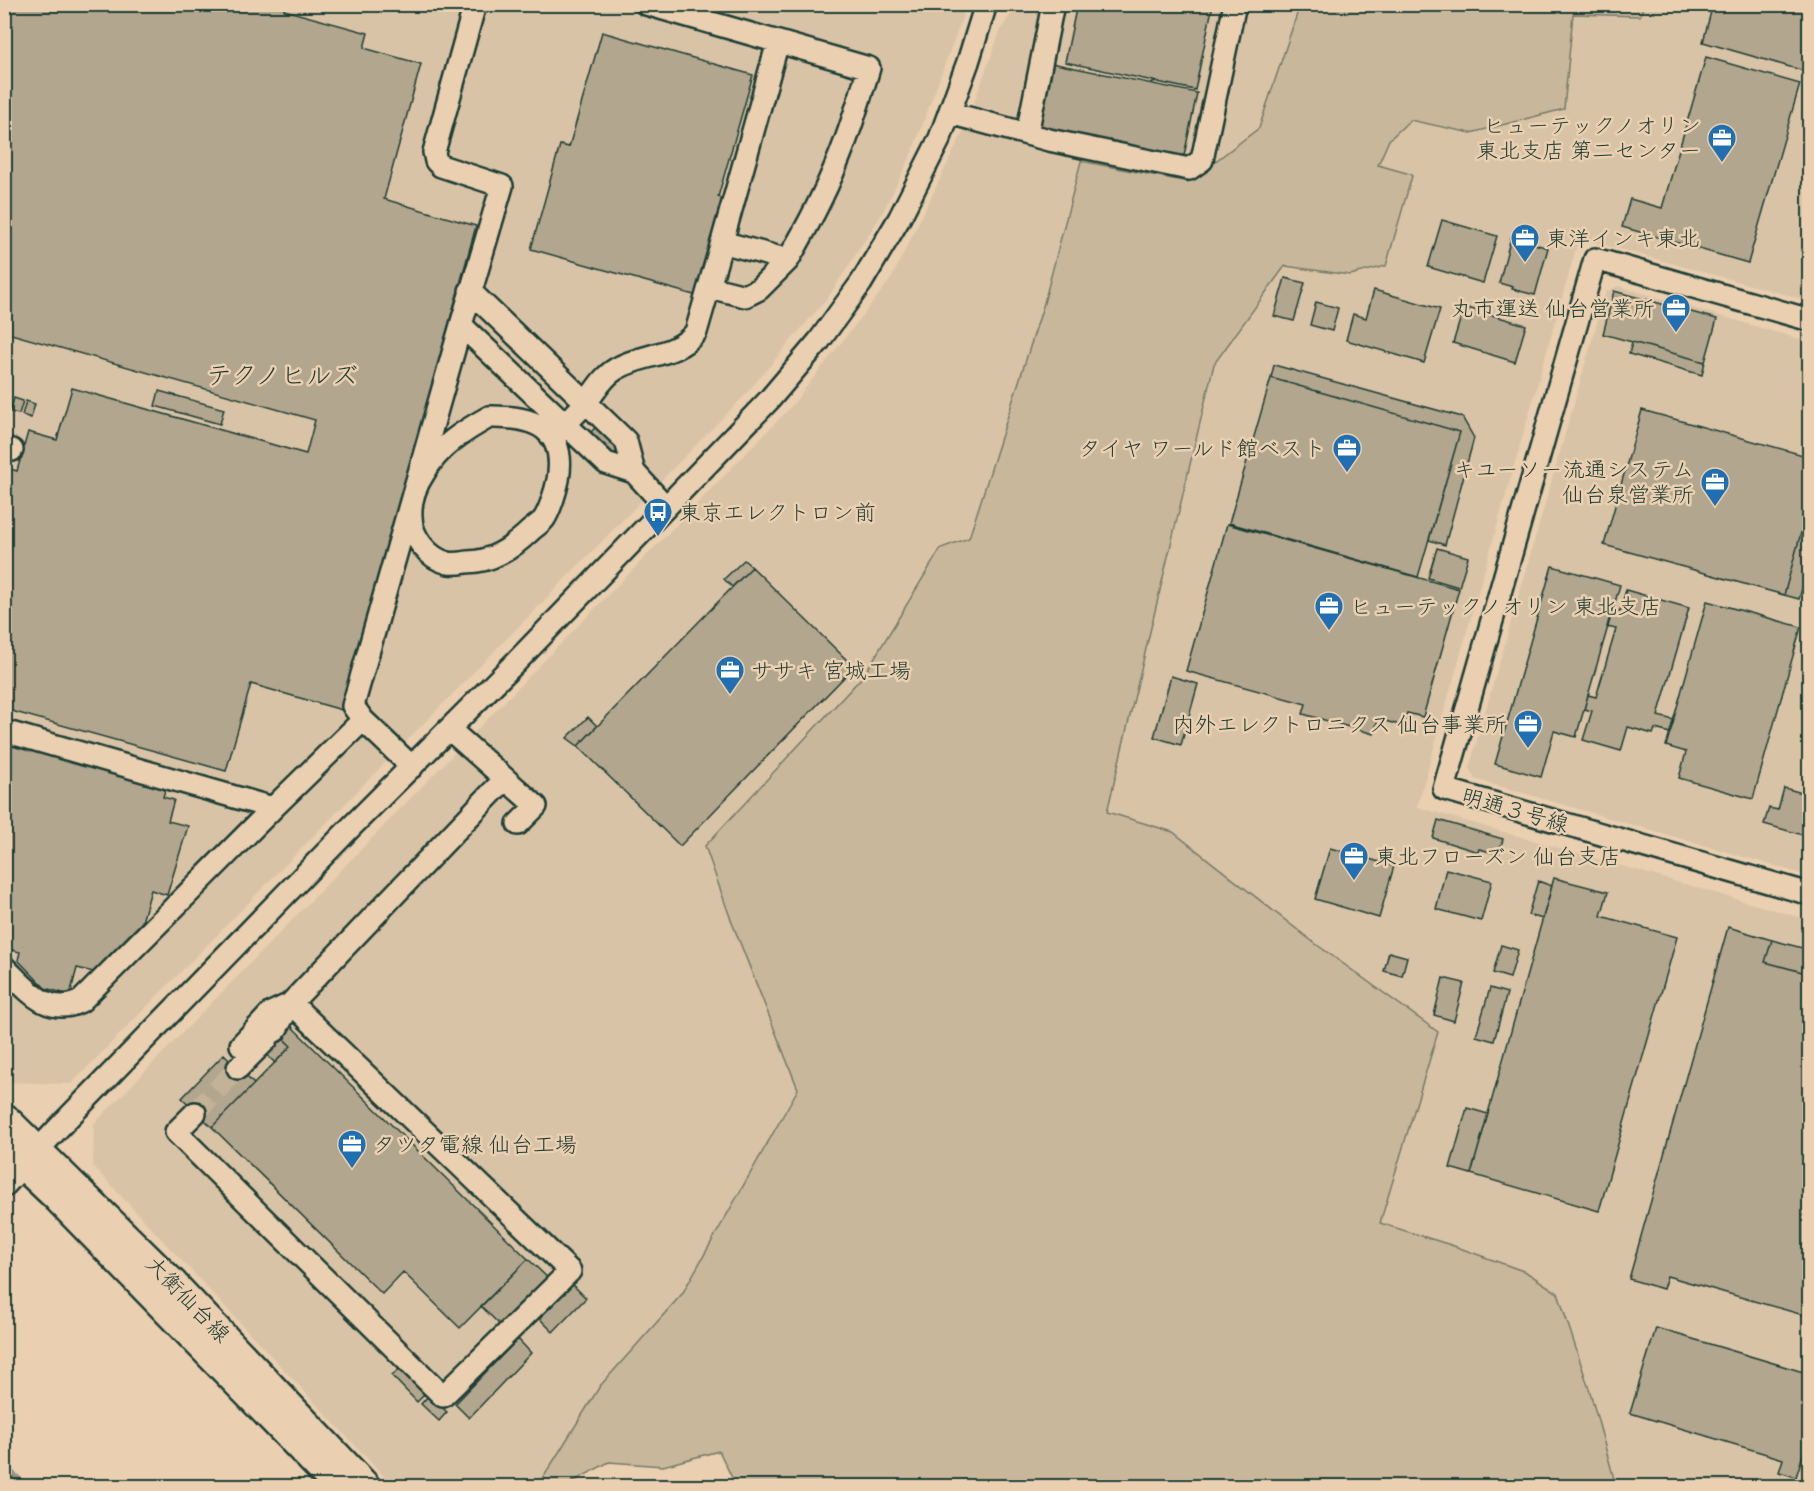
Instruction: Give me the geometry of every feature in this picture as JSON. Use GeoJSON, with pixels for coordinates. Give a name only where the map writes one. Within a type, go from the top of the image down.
{"type":"FeatureCollection","features":[{"type":"Feature","properties":{"kind":"main road","name":"大衡仙台線"},"geometry":{"type":"LineString","coordinates":[[4,1117],[22,1155],[65,1206],[337,1486]]}},
{"type":"Feature","properties":{"kind":"main road","name":"大衡仙台線"},"geometry":{"type":"LineString","coordinates":[[22,1155],[174,1284],[366,1486]]}},
{"type":"Feature","properties":{"kind":"street"},"geometry":{"type":"LineString","coordinates":[[412,767],[363,720],[353,706],[470,291],[502,186],[441,166],[436,161],[434,152],[475,4]]}},
{"type":"Feature","properties":{"kind":"street"},"geometry":{"type":"LineString","coordinates":[[646,4],[869,68],[833,173],[788,260],[759,289],[745,296],[709,287]]}},
{"type":"Feature","properties":{"kind":"street"},"geometry":{"type":"LineString","coordinates":[[4,1186],[22,1155],[412,767],[769,400],[819,341],[861,283],[900,219],[940,138],[986,4]]}},
{"type":"Feature","properties":{"kind":"street"},"geometry":{"type":"LineString","coordinates":[[1027,134],[1053,4]]}},
{"type":"Feature","properties":{"kind":"street"},"geometry":{"type":"LineString","coordinates":[[950,112],[1049,140],[1189,169],[1202,160],[1235,4]]}},
{"type":"Feature","properties":{"kind":"street"},"geometry":{"type":"LineString","coordinates":[[559,430],[524,419],[489,417],[467,429],[443,448],[424,472],[414,493],[411,517],[416,537],[430,554],[449,563],[472,562],[499,555],[519,541],[544,519],[556,487],[560,467],[559,430],[586,402],[604,378],[615,369],[679,347],[689,341],[696,332],[778,42]]}},
{"type":"Feature","properties":{"kind":"street"},"geometry":{"type":"LineString","coordinates":[[722,242],[788,260]]}},
{"type":"Feature","properties":{"kind":"street","name":"明通３号線"},"geometry":{"type":"LineString","coordinates":[[1809,320],[1595,260],[1444,789],[1809,894]]}},
{"type":"Feature","properties":{"kind":"street"},"geometry":{"type":"LineString","coordinates":[[470,291],[626,441],[634,472],[666,507]]}},
{"type":"Feature","properties":{"kind":"street"},"geometry":{"type":"LineString","coordinates":[[461,325],[559,430],[606,463],[634,472]]}},
{"type":"Feature","properties":{"kind":"street"},"geometry":{"type":"LineString","coordinates":[[4,967],[38,1000],[54,1007],[70,1007],[81,1001],[363,720]]}},
{"type":"Feature","properties":{"kind":"street"},"geometry":{"type":"LineString","coordinates":[[449,729],[536,806],[518,824]]}},
{"type":"Feature","properties":{"kind":"street"},"geometry":{"type":"LineString","coordinates":[[4,731],[273,808]]}},
{"type":"Feature","properties":{"kind":"street"},"geometry":{"type":"LineString","coordinates":[[291,1004],[271,1013],[241,1045],[244,1062],[271,1035],[291,1004],[505,779]]}},
{"type":"Feature","properties":{"kind":"street"},"geometry":{"type":"LineString","coordinates":[[195,1113],[176,1132],[443,1396],[570,1271],[291,1004]]}},
{"type":"Feature","properties":{"kind":"shaded area"},"geometry":{"type":"Polygon","coordinates":[[[1644,4],[1809,5],[1809,301],[1579,238],[1417,807],[1809,920],[1809,1486],[1616,1486],[1590,1392],[1558,1293],[1526,1271],[1380,1224],[1437,1032],[1313,942],[1107,812],[1213,364],[1285,266],[1350,275],[1410,174],[1377,165],[1389,140],[1410,120],[1471,133],[1573,14],[1640,16],[1644,4]]]}},
{"type":"Feature","properties":{"kind":"shaded area"},"geometry":{"type":"Polygon","coordinates":[[[5,5],[967,5],[911,155],[882,214],[829,296],[744,396],[71,1084],[5,1082],[5,5]]]}},
{"type":"Feature","properties":{"kind":"shaded area"},"geometry":{"type":"Polygon","coordinates":[[[1013,5],[1300,5],[1259,128],[1188,182],[1081,161],[1044,303],[969,538],[940,548],[864,675],[706,846],[731,920],[798,1088],[682,1294],[600,1386],[538,1486],[393,1486],[93,1166],[94,1124],[790,408],[891,279],[964,130],[1001,29],[1013,11],[1013,5]]]}},
{"type":"Feature","properties":{"kind":"shaded area"},"geometry":{"type":"Polygon","coordinates":[[[1300,5],[1644,5],[1640,16],[1573,14],[1564,109],[1471,133],[1410,120],[1389,140],[1378,165],[1412,176],[1386,266],[1350,275],[1285,266],[1214,364],[1107,812],[1173,832],[1313,942],[1438,1032],[1380,1223],[1526,1272],[1558,1293],[1590,1392],[1616,1486],[736,1486],[719,1451],[663,1466],[609,1462],[565,1486],[538,1486],[600,1386],[682,1294],[798,1089],[731,920],[705,846],[864,675],[941,548],[969,538],[1044,303],[1081,161],[1188,182],[1259,128],[1300,5]]]}},
{"type":"Feature","properties":{"kind":"shaded area"},"geometry":{"type":"Polygon","coordinates":[[[1618,286],[1809,342],[1809,876],[1475,779],[1469,768],[1606,292],[1618,286]]]}},
{"type":"Feature","properties":{"kind":"building"},"geometry":{"type":"Polygon","coordinates":[[[11,4],[285,4],[284,10],[368,33],[364,48],[421,64],[384,199],[476,226],[342,710],[251,684],[226,771],[4,709],[4,467],[17,471],[28,432],[57,440],[72,388],[306,454],[315,420],[4,332],[4,29],[11,4]]]}},
{"type":"Feature","properties":{"kind":"building"},"geometry":{"type":"Polygon","coordinates":[[[1077,4],[1213,4],[1195,90],[1065,62],[1077,4]]]}},
{"type":"Feature","properties":{"kind":"building"},"geometry":{"type":"Polygon","coordinates":[[[1713,4],[1810,4],[1810,50],[1804,71],[1703,42],[1713,4]]]}},
{"type":"Feature","properties":{"kind":"building"},"geometry":{"type":"Polygon","coordinates":[[[602,32],[753,75],[718,197],[728,200],[701,297],[531,249],[560,145],[569,147],[602,32]]]}},
{"type":"Feature","properties":{"kind":"building"},"geometry":{"type":"Polygon","coordinates":[[[1706,57],[1800,84],[1748,263],[1622,227],[1630,199],[1662,208],[1706,57]]]}},
{"type":"Feature","properties":{"kind":"building"},"geometry":{"type":"Polygon","coordinates":[[[1051,63],[1197,93],[1184,156],[1038,126],[1051,63]]]}},
{"type":"Feature","properties":{"kind":"building"},"geometry":{"type":"Polygon","coordinates":[[[1442,220],[1497,236],[1483,283],[1428,267],[1442,220]]]}},
{"type":"Feature","properties":{"kind":"building"},"geometry":{"type":"Polygon","coordinates":[[[1511,237],[1548,248],[1535,295],[1499,283],[1511,237]]]}},
{"type":"Feature","properties":{"kind":"building"},"geometry":{"type":"Polygon","coordinates":[[[1285,278],[1305,283],[1294,321],[1274,316],[1285,278]]]}},
{"type":"Feature","properties":{"kind":"building"},"geometry":{"type":"Polygon","coordinates":[[[1374,290],[1440,309],[1424,363],[1346,340],[1353,314],[1366,318],[1374,290]]]}},
{"type":"Feature","properties":{"kind":"building"},"geometry":{"type":"Polygon","coordinates":[[[1614,291],[1717,319],[1705,362],[1603,334],[1614,291]]]}},
{"type":"Feature","properties":{"kind":"building"},"geometry":{"type":"Polygon","coordinates":[[[1316,302],[1338,308],[1332,331],[1310,325],[1316,302]]]}},
{"type":"Feature","properties":{"kind":"building"},"geometry":{"type":"Polygon","coordinates":[[[1464,307],[1526,325],[1515,362],[1453,343],[1464,307]]]}},
{"type":"Feature","properties":{"kind":"building"},"geometry":{"type":"Polygon","coordinates":[[[1632,342],[1705,362],[1702,375],[1629,354],[1632,342]]]}},
{"type":"Feature","properties":{"kind":"building"},"geometry":{"type":"Polygon","coordinates":[[[1274,365],[1462,417],[1474,438],[1445,545],[1429,540],[1460,432],[1271,378],[1274,365]]]}},
{"type":"Feature","properties":{"kind":"building"},"geometry":{"type":"Polygon","coordinates":[[[1271,378],[1460,432],[1418,577],[1229,523],[1271,378]]]}},
{"type":"Feature","properties":{"kind":"building"},"geometry":{"type":"Polygon","coordinates":[[[159,391],[224,409],[220,424],[155,406],[159,391]]]}},
{"type":"Feature","properties":{"kind":"building"},"geometry":{"type":"Polygon","coordinates":[[[14,398],[23,401],[19,414],[10,412],[14,398]]]}},
{"type":"Feature","properties":{"kind":"building"},"geometry":{"type":"Polygon","coordinates":[[[26,401],[35,404],[31,418],[22,415],[26,401]]]}},
{"type":"Feature","properties":{"kind":"building"},"geometry":{"type":"Polygon","coordinates":[[[1642,410],[1810,457],[1810,500],[1784,595],[1604,545],[1642,410]]]}},
{"type":"Feature","properties":{"kind":"building"},"geometry":{"type":"Polygon","coordinates":[[[597,426],[625,452],[616,460],[589,434],[597,426]]]}},
{"type":"Feature","properties":{"kind":"building"},"geometry":{"type":"Polygon","coordinates":[[[1810,500],[1810,561],[1799,599],[1784,595],[1810,500]]]}},
{"type":"Feature","properties":{"kind":"building"},"geometry":{"type":"Polygon","coordinates":[[[1227,524],[1459,589],[1423,717],[1407,713],[1403,726],[1378,719],[1374,734],[1303,714],[1306,704],[1186,671],[1227,524]]]}},
{"type":"Feature","properties":{"kind":"building"},"geometry":{"type":"Polygon","coordinates":[[[1437,548],[1468,557],[1459,587],[1428,578],[1437,548]]]}},
{"type":"Feature","properties":{"kind":"building"},"geometry":{"type":"Polygon","coordinates":[[[744,560],[752,567],[732,587],[724,579],[744,560]]]}},
{"type":"Feature","properties":{"kind":"building"},"geometry":{"type":"Polygon","coordinates":[[[1552,566],[1620,585],[1576,737],[1554,731],[1541,777],[1495,764],[1552,566]]]}},
{"type":"Feature","properties":{"kind":"building"},"geometry":{"type":"Polygon","coordinates":[[[752,567],[854,667],[680,846],[578,746],[752,567]]]}},
{"type":"Feature","properties":{"kind":"building"},"geometry":{"type":"Polygon","coordinates":[[[1626,590],[1689,608],[1658,716],[1674,720],[1670,733],[1655,729],[1653,734],[1628,727],[1621,751],[1583,740],[1592,711],[1584,709],[1588,695],[1596,697],[1616,629],[1607,627],[1612,609],[1620,611],[1626,590]]]}},
{"type":"Feature","properties":{"kind":"building"},"geometry":{"type":"Polygon","coordinates":[[[1707,601],[1801,627],[1753,799],[1679,778],[1686,752],[1666,746],[1707,601]]]}},
{"type":"Feature","properties":{"kind":"building"},"geometry":{"type":"Polygon","coordinates":[[[1171,676],[1198,684],[1181,745],[1154,737],[1171,676]]]}},
{"type":"Feature","properties":{"kind":"building"},"geometry":{"type":"Polygon","coordinates":[[[588,717],[597,726],[578,746],[567,738],[588,717]]]}},
{"type":"Feature","properties":{"kind":"building"},"geometry":{"type":"Polygon","coordinates":[[[4,740],[166,787],[163,797],[174,800],[168,821],[188,826],[167,895],[151,890],[142,922],[93,972],[77,968],[70,995],[45,988],[18,960],[20,952],[4,948],[4,740]]]}},
{"type":"Feature","properties":{"kind":"building"},"geometry":{"type":"Polygon","coordinates":[[[1784,788],[1810,795],[1810,837],[1764,824],[1769,808],[1778,810],[1784,788]]]}},
{"type":"Feature","properties":{"kind":"building"},"geometry":{"type":"Polygon","coordinates":[[[1438,820],[1503,839],[1499,854],[1479,849],[1478,852],[1433,838],[1438,820]]]}},
{"type":"Feature","properties":{"kind":"building"},"geometry":{"type":"Polygon","coordinates":[[[1330,848],[1394,866],[1379,918],[1315,899],[1330,848]]]}},
{"type":"Feature","properties":{"kind":"building"},"geometry":{"type":"Polygon","coordinates":[[[1446,869],[1492,881],[1481,921],[1436,909],[1446,869]]]}},
{"type":"Feature","properties":{"kind":"building"},"geometry":{"type":"Polygon","coordinates":[[[1554,878],[1608,892],[1601,916],[1677,937],[1599,1211],[1471,1174],[1554,878]]]}},
{"type":"Feature","properties":{"kind":"building"},"geometry":{"type":"Polygon","coordinates":[[[1538,881],[1552,886],[1543,919],[1528,915],[1538,881]]]}},
{"type":"Feature","properties":{"kind":"building"},"geometry":{"type":"Polygon","coordinates":[[[1728,927],[1772,940],[1765,962],[1810,974],[1810,1317],[1667,1276],[1663,1289],[1629,1279],[1728,927]]]}},
{"type":"Feature","properties":{"kind":"building"},"geometry":{"type":"Polygon","coordinates":[[[1772,940],[1810,950],[1810,974],[1765,962],[1772,940]]]}},
{"type":"Feature","properties":{"kind":"building"},"geometry":{"type":"Polygon","coordinates":[[[1501,945],[1518,950],[1510,978],[1493,973],[1501,945]]]}},
{"type":"Feature","properties":{"kind":"building"},"geometry":{"type":"Polygon","coordinates":[[[1389,952],[1407,957],[1402,976],[1384,971],[1389,952]]]}},
{"type":"Feature","properties":{"kind":"building"},"geometry":{"type":"Polygon","coordinates":[[[1443,978],[1464,983],[1454,1021],[1434,1015],[1443,978]]]}},
{"type":"Feature","properties":{"kind":"building"},"geometry":{"type":"Polygon","coordinates":[[[1490,988],[1507,993],[1494,1041],[1476,1036],[1490,988]]]}},
{"type":"Feature","properties":{"kind":"building"},"geometry":{"type":"Polygon","coordinates":[[[268,1024],[291,1046],[275,1063],[266,1054],[268,1024]]]}},
{"type":"Feature","properties":{"kind":"building"},"geometry":{"type":"Polygon","coordinates":[[[290,1025],[528,1259],[460,1328],[403,1272],[382,1294],[212,1127],[291,1046],[280,1036],[290,1025]]]}},
{"type":"Feature","properties":{"kind":"building"},"geometry":{"type":"Polygon","coordinates":[[[224,1054],[254,1084],[212,1127],[182,1098],[224,1054]]]}},
{"type":"Feature","properties":{"kind":"building"},"geometry":{"type":"Polygon","coordinates":[[[1467,1108],[1488,1114],[1471,1174],[1450,1168],[1467,1108]]]}},
{"type":"Feature","properties":{"kind":"building"},"geometry":{"type":"Polygon","coordinates":[[[528,1259],[550,1280],[503,1328],[481,1306],[528,1259]]]}},
{"type":"Feature","properties":{"kind":"building"},"geometry":{"type":"Polygon","coordinates":[[[572,1284],[586,1298],[553,1332],[539,1318],[572,1284]]]}},
{"type":"Feature","properties":{"kind":"building"},"geometry":{"type":"Polygon","coordinates":[[[1656,1328],[1810,1374],[1810,1432],[1796,1477],[1779,1472],[1783,1459],[1630,1413],[1656,1328]]]}},
{"type":"Feature","properties":{"kind":"building"},"geometry":{"type":"Polygon","coordinates":[[[518,1339],[531,1353],[469,1418],[455,1404],[518,1339]]]}},
{"type":"Feature","properties":{"kind":"building"},"geometry":{"type":"Polygon","coordinates":[[[401,1367],[427,1392],[417,1402],[392,1376],[401,1367]]]}},
{"type":"Feature","properties":{"kind":"building"},"geometry":{"type":"Polygon","coordinates":[[[429,1395],[447,1412],[439,1421],[421,1404],[429,1395]]]}},
{"type":"Feature","properties":{"kind":"waterway"},"geometry":{"type":"LineString","coordinates":[[4,1481],[10,1486]]}},
{"type":"Feature","properties":{"kind":"tunnel"},"geometry":{"type":"LineString","coordinates":[[195,1113],[238,1068]]}},
{"type":"Feature","properties":{"kind":"place","name":"ヒューテックノオリン 東北支店 第二センター"},"geometry":{"type":"Point","coordinates":[1722,164]}},
{"type":"Feature","properties":{"kind":"place","name":"東洋インキ東北"},"geometry":{"type":"Point","coordinates":[1525,264]}},
{"type":"Feature","properties":{"kind":"place","name":"丸市運送 仙台営業所"},"geometry":{"type":"Point","coordinates":[1676,334]}},
{"type":"Feature","properties":{"kind":"place","name":"タイヤ ワールド館ベスト"},"geometry":{"type":"Point","coordinates":[1347,474]}},
{"type":"Feature","properties":{"kind":"place","name":"キユーソー流通システム 仙台泉営業所"},"geometry":{"type":"Point","coordinates":[1715,508]}},
{"type":"Feature","properties":{"kind":"place","name":"東京エレクトロン前"},"geometry":{"type":"Point","coordinates":[658,538]}},
{"type":"Feature","properties":{"kind":"place","name":"ヒューテックノオリン 東北支店"},"geometry":{"type":"Point","coordinates":[1329,632]}},
{"type":"Feature","properties":{"kind":"place","name":"ササキ 宮城工場"},"geometry":{"type":"Point","coordinates":[730,696]}},
{"type":"Feature","properties":{"kind":"place","name":"内外エレクトロニクス 仙台事業所"},"geometry":{"type":"Point","coordinates":[1528,750]}},
{"type":"Feature","properties":{"kind":"place","name":"東北フローズン 仙台支店"},"geometry":{"type":"Point","coordinates":[1354,882]}},
{"type":"Feature","properties":{"kind":"place","name":"タツタ電線 仙台工場"},"geometry":{"type":"Point","coordinates":[352,1170]}},
{"type":"Feature","properties":{"kind":"district","name":"テクノヒルズ"},"geometry":{"type":"Point","coordinates":[282,375]}}]}
